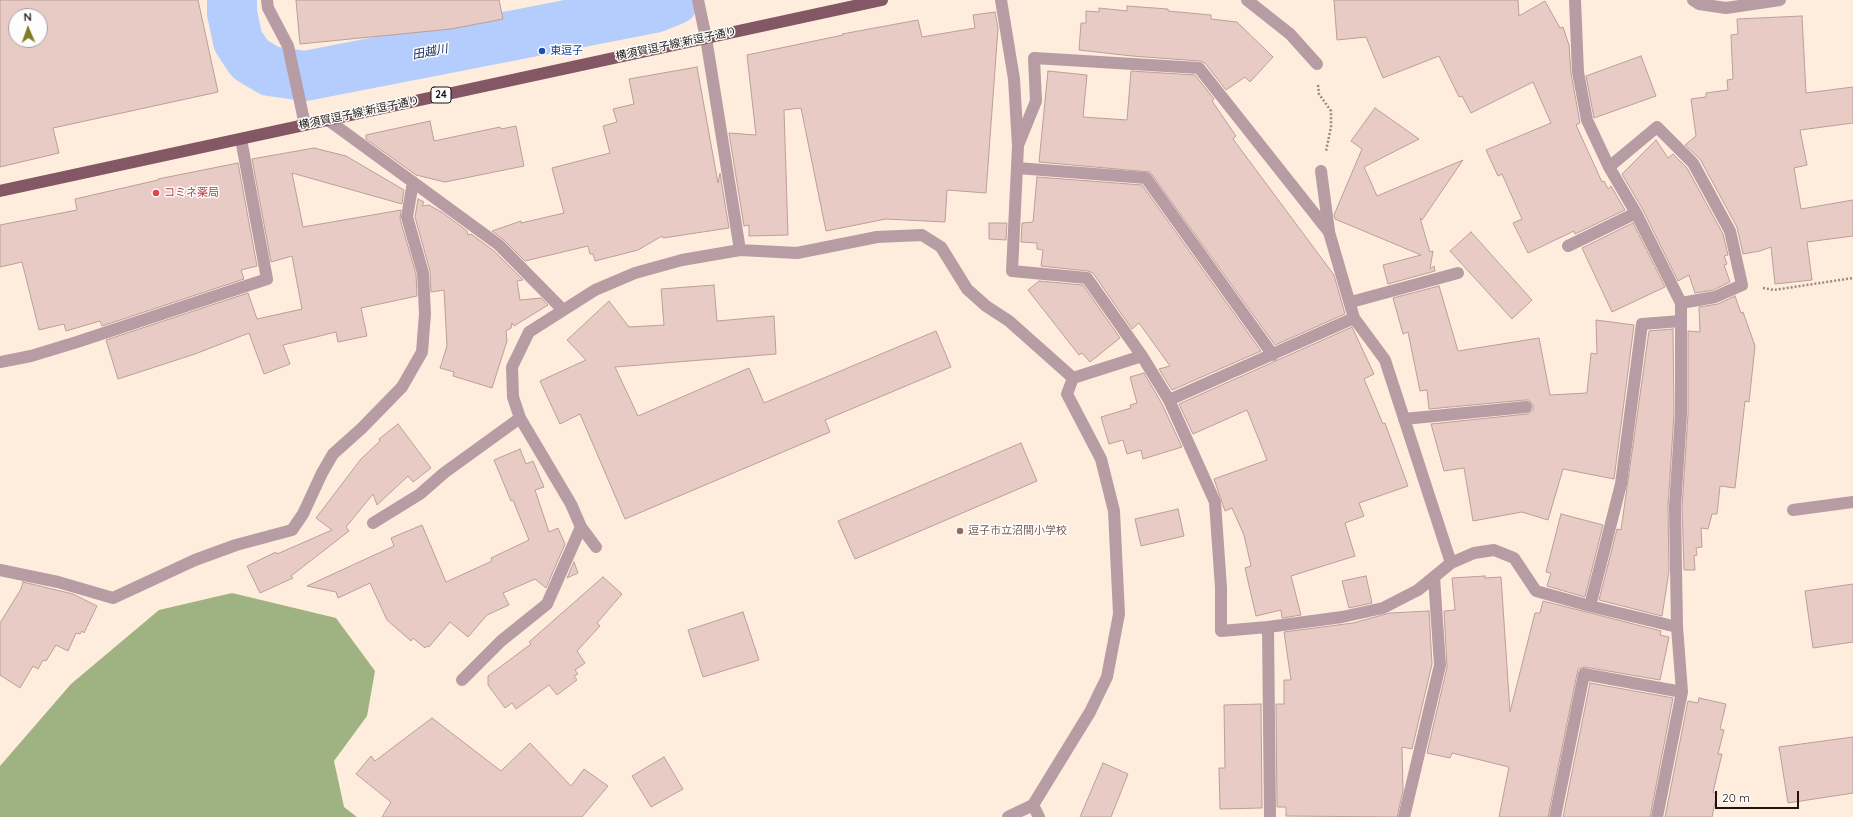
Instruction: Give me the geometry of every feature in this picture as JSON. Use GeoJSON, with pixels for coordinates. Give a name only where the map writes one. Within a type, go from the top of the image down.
{"type":"FeatureCollection","features":[{"type":"Feature","properties":{"kind":"main road","name":"横須賀逗子線;新逗子通り"},"geometry":{"type":"LineString","coordinates":[[0,191],[882,0]]}},
{"type":"Feature","properties":{"kind":"street"},"geometry":{"type":"LineString","coordinates":[[267,0],[268,8],[288,46],[305,125]]}},
{"type":"Feature","properties":{"kind":"street"},"geometry":{"type":"LineString","coordinates":[[698,0],[706,38],[740,250]]}},
{"type":"Feature","properties":{"kind":"street"},"geometry":{"type":"LineString","coordinates":[[1001,0],[1014,79],[1018,146],[1012,271],[1087,278],[1142,356],[1169,400],[1215,502],[1221,588],[1221,631],[1268,627],[1342,617],[1383,608],[1418,590],[1451,563],[1474,553],[1494,550],[1514,558],[1536,591],[1677,627]]}},
{"type":"Feature","properties":{"kind":"street"},"geometry":{"type":"LineString","coordinates":[[1247,0],[1290,34],[1317,64]]}},
{"type":"Feature","properties":{"kind":"street"},"geometry":{"type":"LineString","coordinates":[[1575,0],[1578,72],[1587,120],[1609,167],[1636,213],[1681,303],[1682,414],[1675,507],[1677,627],[1682,692],[1657,817]]}},
{"type":"Feature","properties":{"kind":"street"},"geometry":{"type":"LineString","coordinates":[[1693,0],[1699,4],[1726,8],[1780,0]]}},
{"type":"Feature","properties":{"kind":"street"},"geometry":{"type":"LineString","coordinates":[[1018,146],[1036,101],[1034,58],[1199,68],[1329,232]]}},
{"type":"Feature","properties":{"kind":"street"},"geometry":{"type":"LineString","coordinates":[[328,120],[499,245],[562,309]]}},
{"type":"Feature","properties":{"kind":"street"},"geometry":{"type":"LineString","coordinates":[[1609,167],[1657,127],[1692,163],[1730,231],[1742,285],[1715,297],[1681,303]]}},
{"type":"Feature","properties":{"kind":"street"},"geometry":{"type":"LineString","coordinates":[[0,362],[31,356],[77,342],[267,279],[241,139]]}},
{"type":"Feature","properties":{"kind":"street"},"geometry":{"type":"LineString","coordinates":[[1017,168],[1146,178],[1273,355]]}},
{"type":"Feature","properties":{"kind":"street"},"geometry":{"type":"LineString","coordinates":[[1321,171],[1329,232],[1354,318],[1385,360],[1451,563]]}},
{"type":"Feature","properties":{"kind":"street"},"geometry":{"type":"LineString","coordinates":[[0,570],[58,582],[114,598],[195,560],[236,545],[292,530],[303,514],[322,473],[333,454],[362,428],[402,387],[422,352],[425,314],[423,274],[407,217],[413,182]]}},
{"type":"Feature","properties":{"kind":"street"},"geometry":{"type":"LineString","coordinates":[[1568,246],[1636,213]]}},
{"type":"Feature","properties":{"kind":"street"},"geometry":{"type":"LineString","coordinates":[[596,548],[581,527],[571,504],[520,418],[513,397],[512,367],[529,332],[562,309],[595,290],[635,273],[682,260],[740,250],[797,252],[877,237],[922,235],[941,246],[967,289],[986,306],[1009,321],[1073,378]]}},
{"type":"Feature","properties":{"kind":"street"},"geometry":{"type":"LineString","coordinates":[[1350,302],[1458,273]]}},
{"type":"Feature","properties":{"kind":"street"},"geometry":{"type":"LineString","coordinates":[[1169,400],[1354,318]]}},
{"type":"Feature","properties":{"kind":"street"},"geometry":{"type":"LineString","coordinates":[[1590,606],[1621,484],[1642,324],[1681,321]]}},
{"type":"Feature","properties":{"kind":"street"},"geometry":{"type":"LineString","coordinates":[[1073,378],[1142,356]]}},
{"type":"Feature","properties":{"kind":"street"},"geometry":{"type":"LineString","coordinates":[[1008,817],[1033,805],[1090,712],[1107,677],[1119,614],[1114,511],[1101,459],[1067,394],[1073,378]]}},
{"type":"Feature","properties":{"kind":"street"},"geometry":{"type":"LineString","coordinates":[[1404,419],[1526,407]]}},
{"type":"Feature","properties":{"kind":"street"},"geometry":{"type":"LineString","coordinates":[[373,523],[420,494],[444,473],[520,418]]}},
{"type":"Feature","properties":{"kind":"street"},"geometry":{"type":"LineString","coordinates":[[1793,510],[1853,502]]}},
{"type":"Feature","properties":{"kind":"street"},"geometry":{"type":"LineString","coordinates":[[462,680],[501,641],[547,604],[581,527]]}},
{"type":"Feature","properties":{"kind":"street"},"geometry":{"type":"LineString","coordinates":[[1404,817],[1440,665],[1434,577]]}},
{"type":"Feature","properties":{"kind":"street"},"geometry":{"type":"LineString","coordinates":[[1268,627],[1270,817]]}},
{"type":"Feature","properties":{"kind":"street"},"geometry":{"type":"LineString","coordinates":[[1555,817],[1584,674],[1682,692]]}},
{"type":"Feature","properties":{"kind":"street"},"geometry":{"type":"LineString","coordinates":[[1033,805],[1038,817]]}},
{"type":"Feature","properties":{"kind":"path"},"geometry":{"type":"LineString","coordinates":[[1317,64],[1319,94],[1331,111],[1331,127],[1321,171]]}},
{"type":"Feature","properties":{"kind":"path"},"geometry":{"type":"LineString","coordinates":[[1742,285],[1774,290],[1853,278]]}},
{"type":"Feature","properties":{"kind":"green space"},"geometry":{"type":"Polygon","coordinates":[[[232,593],[336,618],[375,671],[367,716],[334,761],[344,807],[357,817],[0,817],[0,766],[71,684],[159,610],[232,593]]]}},
{"type":"Feature","properties":{"kind":"building"},"geometry":{"type":"Polygon","coordinates":[[[0,0],[198,0],[218,92],[53,128],[59,153],[0,167],[0,0]]]}},
{"type":"Feature","properties":{"kind":"building"},"geometry":{"type":"Polygon","coordinates":[[[296,0],[499,0],[503,19],[451,29],[300,44],[296,0]]]}},
{"type":"Feature","properties":{"kind":"building"},"geometry":{"type":"Polygon","coordinates":[[[1334,0],[1518,0],[1519,16],[1545,1],[1560,28],[1563,27],[1569,45],[1571,73],[1580,123],[1576,125],[1602,182],[1604,181],[1608,189],[1611,186],[1625,210],[1575,234],[1574,231],[1528,253],[1513,223],[1522,219],[1502,174],[1498,176],[1486,150],[1551,123],[1533,82],[1471,113],[1462,96],[1459,97],[1439,56],[1383,78],[1366,37],[1337,40],[1334,0]]]}},
{"type":"Feature","properties":{"kind":"building"},"geometry":{"type":"Polygon","coordinates":[[[1127,6],[1168,9],[1168,11],[1211,15],[1211,19],[1237,22],[1273,57],[1250,82],[1245,77],[1226,90],[1205,63],[1200,61],[1079,50],[1081,23],[1086,23],[1086,11],[1099,12],[1099,8],[1127,11],[1127,6]]]}},
{"type":"Feature","properties":{"kind":"building"},"geometry":{"type":"Polygon","coordinates":[[[995,12],[998,28],[986,193],[947,190],[945,222],[886,219],[826,231],[801,108],[784,110],[788,235],[749,236],[749,225],[744,226],[729,133],[756,135],[747,55],[843,35],[842,34],[918,20],[922,37],[975,28],[973,15],[995,12]]]}},
{"type":"Feature","properties":{"kind":"building"},"geometry":{"type":"Polygon","coordinates":[[[1802,16],[1806,93],[1853,87],[1853,123],[1800,130],[1807,165],[1794,168],[1801,209],[1853,200],[1853,236],[1807,242],[1812,280],[1775,284],[1771,247],[1760,251],[1743,254],[1737,227],[1700,159],[1685,145],[1696,136],[1691,99],[1706,97],[1706,93],[1728,90],[1727,80],[1733,79],[1731,35],[1738,34],[1737,19],[1802,16]]]}},
{"type":"Feature","properties":{"kind":"building"},"geometry":{"type":"Polygon","coordinates":[[[1641,56],[1656,96],[1594,118],[1586,76],[1641,56]]]}},
{"type":"Feature","properties":{"kind":"building"},"geometry":{"type":"Polygon","coordinates":[[[697,67],[718,183],[720,173],[729,228],[663,238],[662,236],[638,250],[595,261],[593,254],[590,254],[588,246],[525,261],[504,240],[492,231],[521,221],[521,223],[564,213],[552,168],[610,153],[603,126],[617,122],[613,109],[634,104],[629,79],[697,67]]]}},
{"type":"Feature","properties":{"kind":"building"},"geometry":{"type":"Polygon","coordinates":[[[1048,71],[1087,75],[1083,117],[1127,120],[1131,71],[1195,75],[1214,99],[1212,101],[1236,136],[1233,139],[1334,275],[1345,314],[1275,345],[1150,172],[1039,162],[1048,71]]]}},
{"type":"Feature","properties":{"kind":"building"},"geometry":{"type":"Polygon","coordinates":[[[1375,108],[1419,139],[1364,167],[1377,196],[1463,160],[1422,220],[1420,218],[1430,252],[1433,251],[1430,269],[1434,266],[1435,271],[1388,284],[1383,265],[1421,255],[1335,219],[1334,215],[1362,149],[1351,141],[1375,108]]]}},
{"type":"Feature","properties":{"kind":"building"},"geometry":{"type":"Polygon","coordinates":[[[430,121],[434,141],[500,127],[501,129],[516,126],[524,166],[445,182],[416,175],[366,139],[366,135],[430,121]]]}},
{"type":"Feature","properties":{"kind":"building"},"geometry":{"type":"Polygon","coordinates":[[[1656,140],[1668,158],[1673,154],[1687,168],[1723,234],[1728,255],[1724,256],[1727,264],[1724,265],[1730,282],[1713,290],[1695,293],[1689,275],[1678,281],[1643,210],[1622,174],[1656,140]]]}},
{"type":"Feature","properties":{"kind":"building"},"geometry":{"type":"Polygon","coordinates":[[[314,148],[346,156],[404,190],[402,204],[292,173],[303,227],[401,210],[400,219],[416,274],[417,296],[361,308],[367,336],[338,342],[336,332],[283,345],[290,364],[264,374],[249,333],[195,354],[118,379],[106,340],[248,293],[257,319],[302,309],[292,256],[271,262],[252,159],[314,148]]]}},
{"type":"Feature","properties":{"kind":"building"},"geometry":{"type":"Polygon","coordinates":[[[238,163],[257,266],[241,270],[244,279],[102,326],[100,321],[66,331],[64,324],[39,330],[22,262],[0,267],[0,225],[77,210],[75,199],[158,179],[238,163]]]}},
{"type":"Feature","properties":{"kind":"building"},"geometry":{"type":"Polygon","coordinates":[[[1037,177],[1142,185],[1261,351],[1172,390],[1159,369],[1170,366],[1139,323],[1132,329],[1093,273],[1088,271],[1041,266],[1043,250],[1037,249],[1037,243],[1021,242],[1022,223],[1033,222],[1037,177]]]}},
{"type":"Feature","properties":{"kind":"building"},"geometry":{"type":"Polygon","coordinates":[[[418,199],[424,202],[422,206],[429,205],[443,213],[467,231],[468,235],[471,234],[494,251],[523,280],[517,281],[520,300],[541,298],[548,305],[514,326],[512,323],[511,328],[506,331],[507,341],[492,388],[453,376],[454,372],[440,368],[447,346],[444,290],[431,292],[430,271],[415,217],[418,199]]]}},
{"type":"Feature","properties":{"kind":"building"},"geometry":{"type":"Polygon","coordinates":[[[989,223],[1007,223],[1006,240],[989,239],[989,223]]]}},
{"type":"Feature","properties":{"kind":"building"},"geometry":{"type":"Polygon","coordinates":[[[1633,223],[1665,287],[1612,312],[1582,248],[1633,223]]]}},
{"type":"Feature","properties":{"kind":"building"},"geometry":{"type":"Polygon","coordinates":[[[1471,232],[1532,300],[1512,319],[1450,251],[1471,232]]]}},
{"type":"Feature","properties":{"kind":"building"},"geometry":{"type":"Polygon","coordinates":[[[1039,281],[1083,285],[1120,338],[1090,362],[1082,353],[1079,355],[1028,290],[1039,281]]]}},
{"type":"Feature","properties":{"kind":"building"},"geometry":{"type":"Polygon","coordinates":[[[714,285],[717,321],[774,316],[776,354],[615,367],[638,416],[749,368],[764,403],[936,331],[951,367],[825,420],[830,432],[625,519],[580,414],[560,424],[540,381],[586,360],[567,340],[609,301],[629,327],[664,325],[661,289],[714,285]]]}},
{"type":"Feature","properties":{"kind":"building"},"geometry":{"type":"Polygon","coordinates":[[[1439,286],[1458,351],[1539,338],[1550,395],[1587,393],[1591,353],[1597,354],[1596,320],[1634,325],[1614,479],[1563,469],[1548,520],[1522,512],[1473,521],[1464,468],[1444,471],[1431,424],[1527,414],[1533,410],[1533,406],[1529,400],[1525,400],[1429,409],[1427,390],[1420,391],[1408,332],[1403,334],[1393,298],[1439,286]]]}},
{"type":"Feature","properties":{"kind":"building"},"geometry":{"type":"Polygon","coordinates":[[[1735,296],[1741,313],[1743,312],[1755,346],[1749,402],[1745,401],[1735,488],[1720,486],[1717,514],[1712,514],[1708,529],[1701,528],[1702,547],[1696,548],[1697,555],[1694,556],[1695,570],[1684,570],[1682,507],[1688,414],[1688,331],[1700,332],[1699,307],[1718,304],[1735,296]]]}},
{"type":"Feature","properties":{"kind":"building"},"geometry":{"type":"Polygon","coordinates":[[[1352,327],[1374,374],[1364,379],[1383,424],[1385,423],[1408,486],[1359,503],[1364,516],[1345,523],[1355,556],[1291,576],[1301,615],[1282,618],[1281,610],[1256,616],[1245,568],[1251,566],[1244,535],[1232,508],[1225,511],[1214,479],[1267,460],[1247,410],[1193,434],[1179,404],[1352,327]]]}},
{"type":"Feature","properties":{"kind":"building"},"geometry":{"type":"Polygon","coordinates":[[[1673,329],[1674,414],[1668,507],[1669,571],[1662,616],[1599,600],[1617,529],[1621,530],[1649,331],[1673,329]]]}},
{"type":"Feature","properties":{"kind":"building"},"geometry":{"type":"Polygon","coordinates":[[[1144,373],[1162,404],[1182,447],[1143,459],[1141,450],[1127,454],[1123,440],[1109,444],[1101,417],[1131,408],[1130,405],[1137,403],[1130,377],[1144,373]]]}},
{"type":"Feature","properties":{"kind":"building"},"geometry":{"type":"Polygon","coordinates":[[[398,424],[431,468],[413,482],[408,476],[377,505],[373,494],[346,527],[349,531],[291,576],[293,578],[260,593],[247,566],[276,552],[277,554],[332,530],[316,518],[361,459],[380,441],[379,439],[398,424]]]}},
{"type":"Feature","properties":{"kind":"building"},"geometry":{"type":"Polygon","coordinates":[[[1021,443],[1037,481],[855,559],[838,521],[1021,443]]]}},
{"type":"Feature","properties":{"kind":"building"},"geometry":{"type":"Polygon","coordinates":[[[520,449],[526,464],[533,461],[544,487],[535,490],[549,532],[558,528],[565,544],[546,588],[535,579],[503,593],[509,605],[487,615],[468,637],[450,622],[429,647],[427,646],[425,648],[413,638],[411,641],[387,620],[370,583],[338,598],[336,592],[307,586],[394,546],[391,538],[422,525],[446,582],[492,561],[491,558],[529,540],[513,500],[511,501],[494,460],[520,449]]]}},
{"type":"Feature","properties":{"kind":"building"},"geometry":{"type":"Polygon","coordinates":[[[1178,509],[1184,536],[1141,546],[1135,519],[1178,509]]]}},
{"type":"Feature","properties":{"kind":"building"},"geometry":{"type":"Polygon","coordinates":[[[1561,514],[1603,525],[1585,597],[1547,586],[1551,573],[1546,572],[1561,514]]]}},
{"type":"Feature","properties":{"kind":"building"},"geometry":{"type":"Polygon","coordinates":[[[574,562],[578,573],[567,578],[574,562]]]}},
{"type":"Feature","properties":{"kind":"building"},"geometry":{"type":"Polygon","coordinates":[[[1366,576],[1372,603],[1349,608],[1342,581],[1366,576]]]}},
{"type":"Feature","properties":{"kind":"building"},"geometry":{"type":"Polygon","coordinates":[[[1485,576],[1485,578],[1501,577],[1510,712],[1535,613],[1540,613],[1543,601],[1661,631],[1660,635],[1669,637],[1660,680],[1585,667],[1578,669],[1548,817],[1499,817],[1509,767],[1452,753],[1450,758],[1427,753],[1447,667],[1444,611],[1455,610],[1452,578],[1485,576]]]}},
{"type":"Feature","properties":{"kind":"building"},"geometry":{"type":"Polygon","coordinates":[[[603,577],[622,594],[597,623],[600,626],[577,651],[585,663],[575,670],[578,674],[574,676],[577,680],[557,695],[549,685],[516,709],[512,703],[505,708],[488,685],[488,676],[531,644],[529,642],[603,577]]]}},
{"type":"Feature","properties":{"kind":"building"},"geometry":{"type":"Polygon","coordinates":[[[23,582],[73,594],[97,606],[84,633],[82,631],[80,634],[76,633],[68,651],[56,645],[46,661],[43,660],[38,669],[33,666],[20,688],[0,675],[0,623],[21,589],[23,582]]]}},
{"type":"Feature","properties":{"kind":"building"},"geometry":{"type":"Polygon","coordinates":[[[1853,584],[1853,642],[1813,648],[1805,591],[1853,584]]]}},
{"type":"Feature","properties":{"kind":"building"},"geometry":{"type":"Polygon","coordinates":[[[1429,611],[1432,664],[1412,749],[1402,747],[1403,791],[1397,817],[1286,816],[1286,807],[1277,807],[1276,704],[1284,704],[1284,680],[1291,680],[1284,632],[1353,623],[1390,613],[1429,611]]]}},
{"type":"Feature","properties":{"kind":"building"},"geometry":{"type":"Polygon","coordinates":[[[743,612],[759,660],[703,677],[688,630],[743,612]]]}},
{"type":"Feature","properties":{"kind":"building"},"geometry":{"type":"Polygon","coordinates":[[[1590,683],[1673,698],[1650,817],[1563,817],[1590,683]]]}},
{"type":"Feature","properties":{"kind":"building"},"geometry":{"type":"Polygon","coordinates":[[[1699,698],[1726,704],[1720,729],[1724,730],[1718,754],[1722,754],[1713,792],[1717,793],[1712,817],[1665,817],[1688,701],[1698,703],[1699,698]]]}},
{"type":"Feature","properties":{"kind":"building"},"geometry":{"type":"Polygon","coordinates":[[[1261,704],[1262,808],[1220,809],[1219,768],[1225,768],[1224,705],[1261,704]]]}},
{"type":"Feature","properties":{"kind":"building"},"geometry":{"type":"Polygon","coordinates":[[[432,718],[501,771],[530,743],[571,786],[584,769],[608,786],[582,817],[382,817],[391,802],[356,774],[371,756],[375,761],[432,718]]]}},
{"type":"Feature","properties":{"kind":"building"},"geometry":{"type":"Polygon","coordinates":[[[1853,737],[1853,793],[1788,803],[1779,747],[1853,737]]]}},
{"type":"Feature","properties":{"kind":"building"},"geometry":{"type":"Polygon","coordinates":[[[664,757],[683,789],[651,807],[632,776],[664,757]]]}},
{"type":"Feature","properties":{"kind":"building"},"geometry":{"type":"Polygon","coordinates":[[[1103,763],[1128,774],[1111,817],[1080,817],[1103,763]]]}},
{"type":"Feature","properties":{"kind":"waterway","name":"田越川"},"geometry":{"type":"LineString","coordinates":[[232,0],[232,13],[238,41],[250,59],[270,71],[305,76],[654,8],[674,0]]}},
{"type":"Feature","properties":{"kind":"place","name":"東逗子"},"geometry":{"type":"Point","coordinates":[542,51]}},
{"type":"Feature","properties":{"kind":"place","name":"コミネ薬局"},"geometry":{"type":"Point","coordinates":[156,193]}},
{"type":"Feature","properties":{"kind":"place","name":"逗子市立沼間小学校"},"geometry":{"type":"Point","coordinates":[960,531]}}]}
